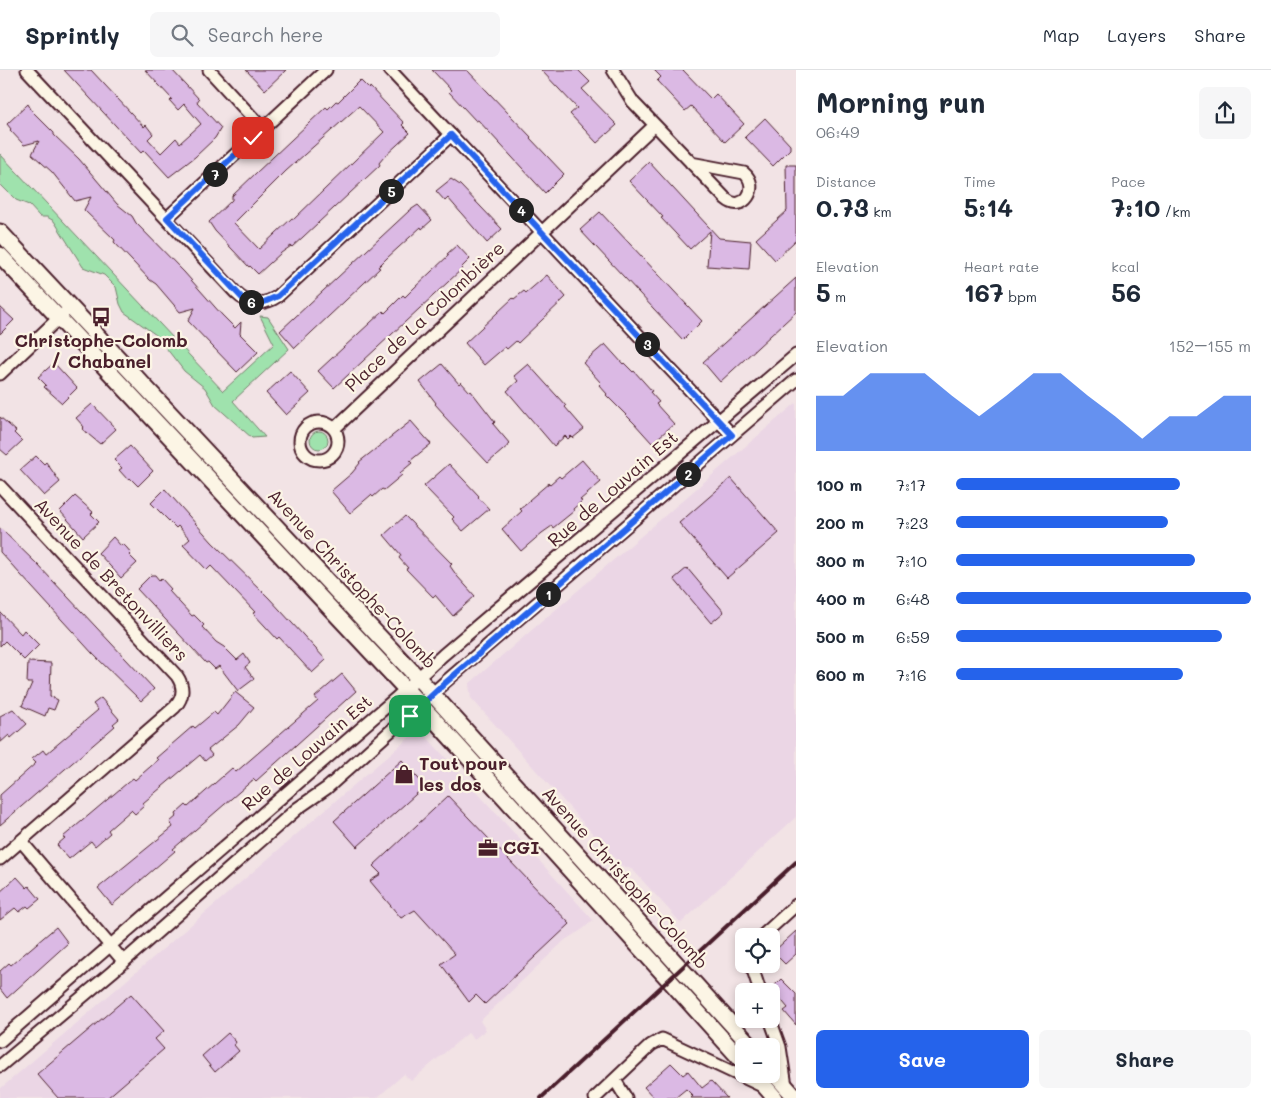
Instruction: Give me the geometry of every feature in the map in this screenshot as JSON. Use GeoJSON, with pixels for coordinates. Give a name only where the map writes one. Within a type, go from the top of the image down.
{"type":"FeatureCollection","features":[{"type":"Feature","properties":{"kind":"main road","name":"Avenue Christophe-Colomb"},"geometry":{"type":"LineString","coordinates":[[0,232],[433,694],[744,1038]]}},
{"type":"Feature","properties":{"kind":"main road","name":"Avenue Christophe-Colomb"},"geometry":{"type":"LineString","coordinates":[[0,255],[421,705],[735,1053]]}},
{"type":"Feature","properties":{"kind":"main road"},"geometry":{"type":"LineString","coordinates":[[780,1080],[791,1092]]}},
{"type":"Feature","properties":{"kind":"main road"},"geometry":{"type":"LineString","coordinates":[[762,1083],[770,1093]]}},
{"type":"Feature","properties":{"kind":"street"},"geometry":{"type":"LineString","coordinates":[[27,70],[240,297],[253,303],[267,302],[278,296],[451,135]]}},
{"type":"Feature","properties":{"kind":"street"},"geometry":{"type":"LineString","coordinates":[[209,70],[263,128]]}},
{"type":"Feature","properties":{"kind":"street"},"geometry":{"type":"LineString","coordinates":[[167,218],[326,70]]}},
{"type":"Feature","properties":{"kind":"street"},"geometry":{"type":"LineString","coordinates":[[390,70],[732,435]]}},
{"type":"Feature","properties":{"kind":"street"},"geometry":{"type":"LineString","coordinates":[[613,70],[628,96],[691,163],[728,201],[737,204],[748,198],[752,189],[751,183],[744,173],[691,163]]}},
{"type":"Feature","properties":{"kind":"street","name":"Place de La Colombière"},"geometry":{"type":"LineString","coordinates":[[334,429],[655,125]]}},
{"type":"Feature","properties":{"kind":"street"},"geometry":{"type":"LineString","coordinates":[[0,374],[70,307]]}},
{"type":"Feature","properties":{"kind":"street","name":"Rue de Louvain Est"},"geometry":{"type":"LineString","coordinates":[[0,1042],[418,678],[796,355]]}},
{"type":"Feature","properties":{"kind":"street","name":"Rue de Louvain Est"},"geometry":{"type":"LineString","coordinates":[[0,1066],[124,962],[283,821],[327,788],[796,380]]}},
{"type":"Feature","properties":{"kind":"street","name":"Avenue de Bretonvilliers"},"geometry":{"type":"LineString","coordinates":[[0,486],[177,676],[182,689],[181,697],[175,707],[0,859]]}},
{"type":"Feature","properties":{"kind":"street"},"geometry":{"type":"LineString","coordinates":[[20,841],[124,962]]}},
{"type":"Feature","properties":{"kind":"street"},"geometry":{"type":"LineString","coordinates":[[771,928],[796,905]]}},
{"type":"Feature","properties":{"kind":"street"},"geometry":{"type":"LineString","coordinates":[[773,1028],[791,1092]]}},
{"type":"Feature","properties":{"kind":"street"},"geometry":{"type":"LineString","coordinates":[[595,1098],[651,1045],[662,1039],[770,1093]]}},
{"type":"Feature","properties":{"kind":"street"},"geometry":{"type":"LineString","coordinates":[[614,1080],[626,1098]]}},
{"type":"Feature","properties":{"kind":"shaded area"},"geometry":{"type":"Polygon","coordinates":[[[796,403],[796,817],[681,923],[633,870],[621,865],[471,698],[469,684],[796,403]]]}},
{"type":"Feature","properties":{"kind":"shaded area"},"geometry":{"type":"Polygon","coordinates":[[[418,730],[425,735],[593,920],[583,929],[565,940],[480,1021],[486,1030],[474,1039],[468,1033],[411,1081],[404,1074],[377,1098],[0,1098],[0,1089],[418,730]]]}},
{"type":"Feature","properties":{"kind":"green space"},"geometry":{"type":"Polygon","coordinates":[[[0,154],[223,391],[274,344],[260,316],[268,317],[289,349],[233,401],[265,437],[252,438],[215,405],[205,388],[184,371],[156,335],[124,312],[116,287],[104,275],[83,267],[54,221],[47,217],[40,217],[29,205],[16,200],[0,184],[0,154]]]}},
{"type":"Feature","properties":{"kind":"green space"},"geometry":{"type":"Polygon","coordinates":[[[319,431],[325,434],[328,440],[325,446],[319,449],[313,446],[310,440],[313,434],[319,431]]]}},
{"type":"Feature","properties":{"kind":"building"},"geometry":{"type":"Polygon","coordinates":[[[64,70],[91,70],[144,127],[146,125],[153,134],[148,139],[161,153],[176,138],[180,143],[201,124],[184,104],[178,110],[170,101],[172,99],[145,70],[172,70],[199,99],[197,102],[221,128],[215,138],[195,157],[169,177],[144,150],[141,153],[64,70]]]}},
{"type":"Feature","properties":{"kind":"building"},"geometry":{"type":"Polygon","coordinates":[[[246,70],[286,70],[265,90],[246,70]]]}},
{"type":"Feature","properties":{"kind":"building"},"geometry":{"type":"Polygon","coordinates":[[[432,70],[467,70],[564,174],[545,193],[478,120],[476,121],[449,92],[451,90],[432,70]]]}},
{"type":"Feature","properties":{"kind":"building"},"geometry":{"type":"Polygon","coordinates":[[[541,70],[578,70],[590,82],[582,89],[617,125],[597,143],[570,114],[577,108],[541,70]]]}},
{"type":"Feature","properties":{"kind":"building"},"geometry":{"type":"Polygon","coordinates":[[[654,70],[683,70],[711,99],[716,94],[744,124],[725,142],[691,106],[685,111],[657,81],[661,77],[654,70]]]}},
{"type":"Feature","properties":{"kind":"building"},"geometry":{"type":"Polygon","coordinates":[[[360,80],[369,89],[370,87],[404,123],[402,125],[410,133],[384,157],[379,163],[380,165],[303,237],[292,247],[281,253],[258,274],[215,231],[209,222],[232,200],[232,196],[326,107],[328,109],[336,101],[338,102],[360,80]],[[359,106],[286,171],[234,223],[259,249],[292,218],[294,219],[384,132],[359,106]]]}},
{"type":"Feature","properties":{"kind":"building"},"geometry":{"type":"Polygon","coordinates":[[[28,104],[32,111],[79,159],[117,204],[132,216],[136,223],[184,272],[222,315],[235,328],[241,322],[240,334],[258,352],[237,372],[188,321],[195,308],[180,312],[156,284],[114,242],[115,240],[84,210],[91,197],[75,201],[52,172],[32,154],[39,141],[24,145],[10,130],[7,124],[28,104]]]}},
{"type":"Feature","properties":{"kind":"building"},"geometry":{"type":"Polygon","coordinates":[[[765,118],[790,145],[790,149],[773,166],[745,137],[765,118]]]}},
{"type":"Feature","properties":{"kind":"building"},"geometry":{"type":"Polygon","coordinates":[[[649,162],[719,238],[751,241],[749,269],[707,266],[710,231],[690,249],[661,218],[663,217],[629,181],[649,162]]]}},
{"type":"Feature","properties":{"kind":"building"},"geometry":{"type":"Polygon","coordinates":[[[786,165],[796,165],[796,240],[775,260],[756,239],[787,211],[786,165]]]}},
{"type":"Feature","properties":{"kind":"building"},"geometry":{"type":"Polygon","coordinates":[[[451,179],[460,185],[502,229],[487,243],[448,198],[445,201],[436,191],[451,179]]]}},
{"type":"Feature","properties":{"kind":"building"},"geometry":{"type":"Polygon","coordinates":[[[418,205],[432,220],[422,229],[421,227],[387,258],[378,267],[380,268],[295,348],[280,331],[409,211],[418,205]]]}},
{"type":"Feature","properties":{"kind":"building"},"geometry":{"type":"Polygon","coordinates":[[[600,212],[702,321],[683,340],[580,230],[600,212]]]}},
{"type":"Feature","properties":{"kind":"building"},"geometry":{"type":"Polygon","coordinates":[[[457,245],[470,259],[462,269],[334,388],[318,371],[383,311],[385,313],[403,295],[405,297],[457,245]]]}},
{"type":"Feature","properties":{"kind":"building"},"geometry":{"type":"Polygon","coordinates":[[[547,275],[566,297],[518,343],[516,341],[507,349],[505,347],[484,365],[465,343],[513,298],[524,291],[526,293],[547,275]]]}},
{"type":"Feature","properties":{"kind":"building"},"geometry":{"type":"Polygon","coordinates":[[[796,278],[796,312],[720,382],[703,362],[796,278]]]}},
{"type":"Feature","properties":{"kind":"building"},"geometry":{"type":"Polygon","coordinates":[[[0,307],[14,320],[0,334],[0,307]]]}},
{"type":"Feature","properties":{"kind":"building"},"geometry":{"type":"Polygon","coordinates":[[[605,344],[652,391],[650,392],[659,402],[656,404],[674,424],[652,443],[606,395],[599,385],[601,383],[583,363],[605,344]]]}},
{"type":"Feature","properties":{"kind":"building"},"geometry":{"type":"Polygon","coordinates":[[[54,363],[77,388],[62,403],[44,387],[46,385],[38,377],[54,363]]]}},
{"type":"Feature","properties":{"kind":"building"},"geometry":{"type":"Polygon","coordinates":[[[442,364],[459,384],[461,382],[471,391],[495,422],[493,424],[510,444],[488,463],[443,415],[420,382],[442,364]]]}},
{"type":"Feature","properties":{"kind":"building"},"geometry":{"type":"Polygon","coordinates":[[[528,364],[584,429],[573,438],[571,436],[568,439],[565,436],[554,446],[507,391],[518,381],[514,376],[528,364]]]}},
{"type":"Feature","properties":{"kind":"building"},"geometry":{"type":"Polygon","coordinates":[[[290,371],[310,393],[286,415],[266,393],[290,371]]]}},
{"type":"Feature","properties":{"kind":"building"},"geometry":{"type":"Polygon","coordinates":[[[92,404],[116,429],[100,444],[82,429],[84,427],[76,418],[92,404]]]}},
{"type":"Feature","properties":{"kind":"building"},"geometry":{"type":"Polygon","coordinates":[[[0,417],[16,431],[14,433],[22,441],[7,455],[0,449],[0,417]]]}},
{"type":"Feature","properties":{"kind":"building"},"geometry":{"type":"Polygon","coordinates":[[[411,421],[431,444],[410,461],[412,463],[400,473],[402,475],[384,490],[382,489],[373,497],[371,495],[350,513],[331,491],[352,473],[359,462],[411,421]]]}},
{"type":"Feature","properties":{"kind":"building"},"geometry":{"type":"Polygon","coordinates":[[[130,446],[153,471],[138,486],[130,478],[128,480],[119,470],[122,468],[114,460],[130,446]]]}},
{"type":"Feature","properties":{"kind":"building"},"geometry":{"type":"Polygon","coordinates":[[[36,456],[44,464],[46,462],[60,482],[44,496],[20,470],[36,456]]]}},
{"type":"Feature","properties":{"kind":"building"},"geometry":{"type":"Polygon","coordinates":[[[582,460],[601,482],[580,500],[582,501],[573,509],[574,511],[553,528],[552,526],[542,533],[521,551],[502,529],[522,511],[520,509],[529,500],[559,476],[561,478],[582,460]]]}},
{"type":"Feature","properties":{"kind":"building"},"geometry":{"type":"Polygon","coordinates":[[[449,464],[489,509],[463,531],[452,519],[454,517],[424,486],[449,464]]]}},
{"type":"Feature","properties":{"kind":"building"},"geometry":{"type":"Polygon","coordinates":[[[731,478],[779,533],[727,578],[679,523],[731,478]]]}},
{"type":"Feature","properties":{"kind":"building"},"geometry":{"type":"Polygon","coordinates":[[[165,489],[212,542],[269,598],[326,660],[312,673],[279,637],[277,639],[253,613],[255,612],[211,566],[207,570],[183,545],[190,539],[151,503],[165,489]]]}},
{"type":"Feature","properties":{"kind":"building"},"geometry":{"type":"Polygon","coordinates":[[[75,496],[93,512],[91,514],[99,522],[83,537],[60,511],[75,496]]]}},
{"type":"Feature","properties":{"kind":"building"},"geometry":{"type":"Polygon","coordinates":[[[405,516],[452,564],[450,566],[457,576],[475,596],[453,616],[435,595],[433,597],[406,569],[408,568],[399,558],[401,555],[384,535],[405,516]]]}},
{"type":"Feature","properties":{"kind":"building"},"geometry":{"type":"Polygon","coordinates":[[[0,528],[38,565],[154,689],[141,701],[93,654],[0,552],[0,528]]]}},
{"type":"Feature","properties":{"kind":"building"},"geometry":{"type":"Polygon","coordinates":[[[113,537],[121,546],[123,544],[127,548],[131,553],[129,555],[137,563],[121,578],[98,553],[113,537]]]}},
{"type":"Feature","properties":{"kind":"building"},"geometry":{"type":"Polygon","coordinates":[[[687,568],[724,612],[711,623],[674,579],[687,568]]]}},
{"type":"Feature","properties":{"kind":"building"},"geometry":{"type":"Polygon","coordinates":[[[151,575],[155,575],[159,580],[161,578],[171,589],[169,591],[192,616],[194,615],[204,625],[202,627],[237,660],[244,654],[250,663],[245,667],[254,679],[238,691],[219,666],[215,669],[208,662],[206,663],[137,589],[151,575]]]}},
{"type":"Feature","properties":{"kind":"building"},"geometry":{"type":"Polygon","coordinates":[[[0,612],[21,634],[24,630],[39,645],[24,660],[5,641],[0,646],[0,612]]]}},
{"type":"Feature","properties":{"kind":"building"},"geometry":{"type":"Polygon","coordinates":[[[28,662],[51,663],[50,696],[58,700],[54,710],[48,708],[45,716],[22,706],[32,683],[27,683],[28,662]]]}},
{"type":"Feature","properties":{"kind":"building"},"geometry":{"type":"Polygon","coordinates":[[[342,674],[356,691],[256,781],[254,779],[173,849],[175,851],[112,905],[98,888],[173,827],[170,822],[186,805],[188,807],[232,768],[236,772],[318,701],[315,697],[342,674]]]}},
{"type":"Feature","properties":{"kind":"building"},"geometry":{"type":"Polygon","coordinates":[[[235,692],[254,707],[239,725],[208,750],[212,755],[205,761],[200,755],[143,803],[144,806],[135,814],[131,810],[108,830],[110,833],[95,846],[91,841],[69,859],[57,845],[65,838],[63,837],[133,778],[135,780],[158,760],[156,758],[193,726],[195,728],[214,712],[217,715],[235,692]]]}},
{"type":"Feature","properties":{"kind":"building"},"geometry":{"type":"Polygon","coordinates":[[[101,698],[119,719],[113,724],[115,726],[0,825],[0,795],[36,763],[32,759],[43,750],[46,754],[98,710],[93,704],[101,698]]]}},
{"type":"Feature","properties":{"kind":"building"},"geometry":{"type":"Polygon","coordinates":[[[13,709],[27,724],[11,738],[9,735],[0,743],[0,716],[13,709]]]}},
{"type":"Feature","properties":{"kind":"building"},"geometry":{"type":"Polygon","coordinates":[[[402,760],[425,786],[357,847],[334,821],[402,760]]]}},
{"type":"Feature","properties":{"kind":"building"},"geometry":{"type":"Polygon","coordinates":[[[448,796],[570,924],[485,1004],[476,995],[469,1002],[441,964],[455,954],[415,910],[401,918],[370,881],[381,874],[373,866],[448,796]]]}},
{"type":"Feature","properties":{"kind":"building"},"geometry":{"type":"Polygon","coordinates":[[[17,877],[27,888],[29,886],[40,899],[29,908],[27,906],[19,912],[15,908],[0,920],[0,892],[17,877]]]}},
{"type":"Feature","properties":{"kind":"building"},"geometry":{"type":"Polygon","coordinates":[[[56,927],[68,943],[7,998],[0,989],[0,971],[9,963],[11,965],[56,927]]]}},
{"type":"Feature","properties":{"kind":"building"},"geometry":{"type":"Polygon","coordinates":[[[796,931],[796,954],[785,964],[780,959],[780,946],[796,931]]]}},
{"type":"Feature","properties":{"kind":"building"},"geometry":{"type":"Polygon","coordinates":[[[781,979],[796,994],[796,1025],[784,1011],[788,1008],[780,998],[780,983],[777,983],[781,979]]]}},
{"type":"Feature","properties":{"kind":"building"},"geometry":{"type":"Polygon","coordinates":[[[131,994],[164,1031],[155,1039],[164,1049],[107,1098],[58,1098],[37,1074],[131,994]]]}},
{"type":"Feature","properties":{"kind":"building"},"geometry":{"type":"Polygon","coordinates":[[[228,1033],[236,1042],[234,1045],[239,1051],[215,1072],[202,1056],[228,1033]]]}},
{"type":"Feature","properties":{"kind":"building"},"geometry":{"type":"Polygon","coordinates":[[[671,1063],[683,1075],[688,1071],[702,1088],[711,1081],[727,1098],[691,1098],[693,1096],[686,1089],[675,1098],[654,1098],[644,1087],[671,1063]]]}},
{"type":"Feature","properties":{"kind":"railway"},"geometry":{"type":"LineString","coordinates":[[541,1098],[796,862]]}},
{"type":"Feature","properties":{"kind":"place","name":"Christophe-Colomb / Chabanel"},"geometry":{"type":"Point","coordinates":[101,317]}},
{"type":"Feature","properties":{"kind":"place","name":"Tout pour les dos"},"geometry":{"type":"Point","coordinates":[404,774]}},
{"type":"Feature","properties":{"kind":"place","name":"CGI"},"geometry":{"type":"Point","coordinates":[488,848]}},
{"type":"Feature","properties":{"kind":"route"},"geometry":{"type":"LineString","coordinates":[[253,138],[167,218],[244,300],[253,303],[272,301],[451,135],[732,435],[444,684],[410,716]]}}]}
